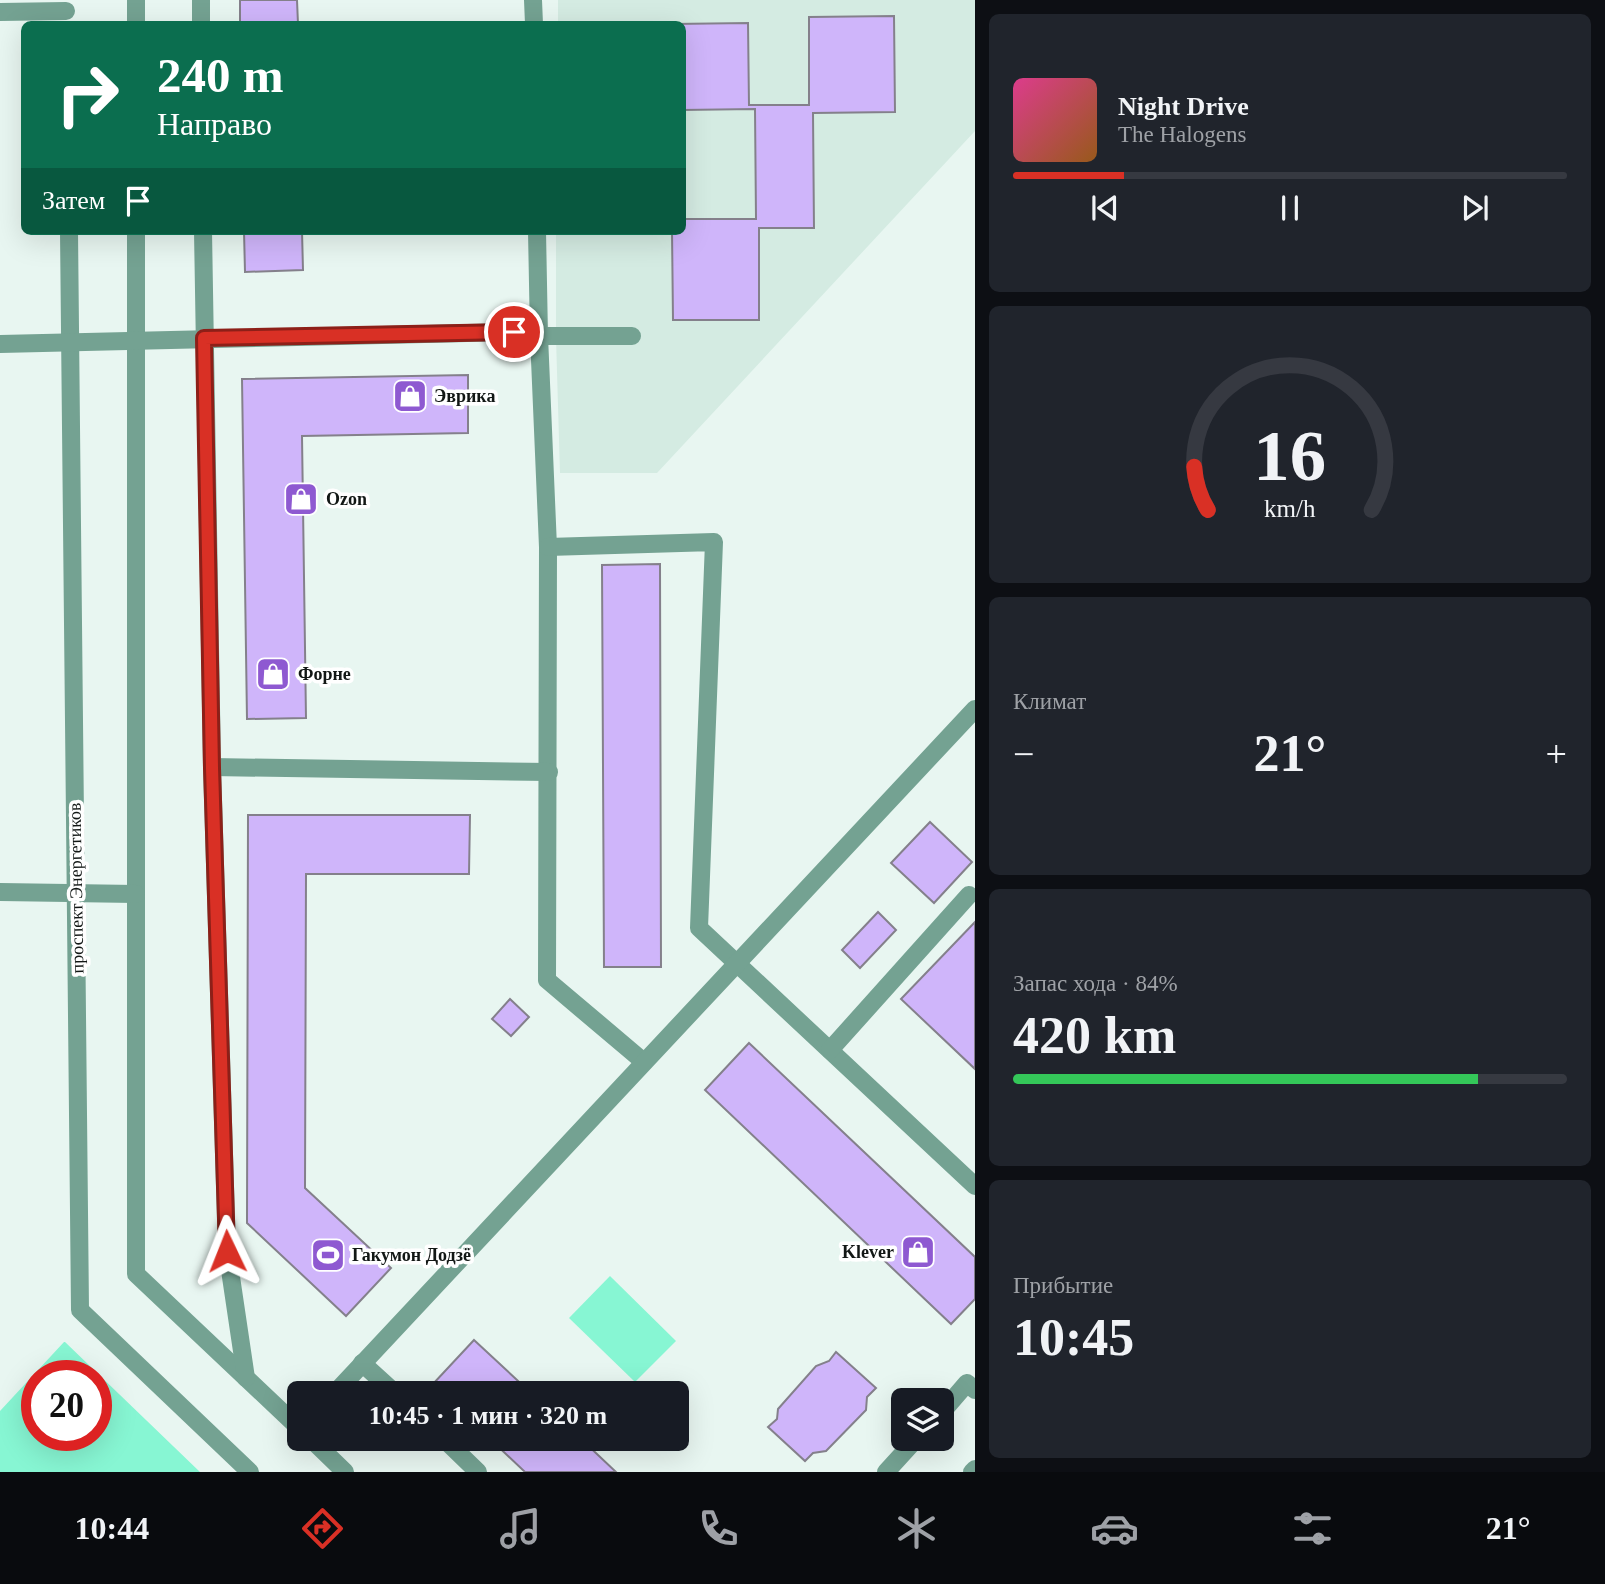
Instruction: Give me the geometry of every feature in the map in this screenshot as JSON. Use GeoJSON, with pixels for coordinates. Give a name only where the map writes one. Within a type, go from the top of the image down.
{"type":"FeatureCollection","features":[{"type":"Feature","properties":{"kind":"street"},"geometry":{"type":"LineString","coordinates":[[136,0],[136,21]]}},
{"type":"Feature","properties":{"kind":"street"},"geometry":{"type":"LineString","coordinates":[[201,0],[201,21]]}},
{"type":"Feature","properties":{"kind":"street"},"geometry":{"type":"LineString","coordinates":[[533,0],[534,21]]}},
{"type":"Feature","properties":{"kind":"street"},"geometry":{"type":"LineString","coordinates":[[0,12],[66,12]]}},
{"type":"Feature","properties":{"kind":"street","name":"проспект Энергетиков"},"geometry":{"type":"LineString","coordinates":[[69,235],[80,1310],[250,1472]]}},
{"type":"Feature","properties":{"kind":"street"},"geometry":{"type":"LineString","coordinates":[[136,235],[136,1274],[287,1417]]}},
{"type":"Feature","properties":{"kind":"street"},"geometry":{"type":"LineString","coordinates":[[203,235],[212,768],[227,1251],[246,1378]]}},
{"type":"Feature","properties":{"kind":"street"},"geometry":{"type":"LineString","coordinates":[[537,235],[548,547],[547,979],[644,1062]]}},
{"type":"Feature","properties":{"kind":"street"},"geometry":{"type":"LineString","coordinates":[[0,344],[514,332],[539,336],[632,336]]}},
{"type":"Feature","properties":{"kind":"street"},"geometry":{"type":"LineString","coordinates":[[548,547],[714,542],[699,929],[975,1186]]}},
{"type":"Feature","properties":{"kind":"street"},"geometry":{"type":"LineString","coordinates":[[346,1381],[735,965],[971,721]]}},
{"type":"Feature","properties":{"kind":"street"},"geometry":{"type":"LineString","coordinates":[[212,768],[549,772]]}},
{"type":"Feature","properties":{"kind":"street"},"geometry":{"type":"LineString","coordinates":[[0,892],[136,894]]}},
{"type":"Feature","properties":{"kind":"street"},"geometry":{"type":"LineString","coordinates":[[830,1050],[969,895]]}},
{"type":"Feature","properties":{"kind":"street"},"geometry":{"type":"LineString","coordinates":[[362,1363],[382,1381]]}},
{"type":"Feature","properties":{"kind":"street"},"geometry":{"type":"LineString","coordinates":[[954,1398],[967,1383],[975,1390]]}},
{"type":"Feature","properties":{"kind":"street"},"geometry":{"type":"LineString","coordinates":[[323,1451],[345,1472]]}},
{"type":"Feature","properties":{"kind":"street"},"geometry":{"type":"LineString","coordinates":[[456,1451],[478,1472]]}},
{"type":"Feature","properties":{"kind":"street"},"geometry":{"type":"LineString","coordinates":[[886,1472],[905,1451]]}},
{"type":"Feature","properties":{"kind":"shaded area"},"geometry":{"type":"Polygon","coordinates":[[[558,0],[975,0],[975,131],[657,473],[560,473],[556,235],[686,235],[686,21],[558,21],[558,0]]]}},
{"type":"Feature","properties":{"kind":"green space"},"geometry":{"type":"Polygon","coordinates":[[[610,1276],[676,1341],[634,1381],[569,1318],[610,1276]]]}},
{"type":"Feature","properties":{"kind":"green space"},"geometry":{"type":"Polygon","coordinates":[[[65,1342],[84,1360],[47,1360],[65,1342]]]}},
{"type":"Feature","properties":{"kind":"green space"},"geometry":{"type":"Polygon","coordinates":[[[112,1387],[200,1472],[0,1472],[0,1411],[21,1388],[21,1451],[112,1451],[112,1387]]]}},
{"type":"Feature","properties":{"kind":"building"},"geometry":{"type":"Polygon","coordinates":[[[240,0],[297,0],[298,21],[240,21],[240,0]]]}},
{"type":"Feature","properties":{"kind":"building"},"geometry":{"type":"Polygon","coordinates":[[[894,16],[895,112],[813,113],[814,228],[759,228],[759,320],[673,320],[672,235],[686,235],[686,219],[756,219],[755,109],[686,110],[686,24],[748,23],[749,105],[809,105],[809,17],[894,16]]]}},
{"type":"Feature","properties":{"kind":"building"},"geometry":{"type":"Polygon","coordinates":[[[244,235],[302,235],[303,270],[245,272],[244,235]]]}},
{"type":"Feature","properties":{"kind":"building"},"geometry":{"type":"Polygon","coordinates":[[[468,375],[468,433],[302,436],[306,718],[247,719],[242,379],[468,375]]]}},
{"type":"Feature","properties":{"kind":"building"},"geometry":{"type":"Polygon","coordinates":[[[660,564],[661,967],[604,967],[602,565],[660,564]]]}},
{"type":"Feature","properties":{"kind":"building"},"geometry":{"type":"Polygon","coordinates":[[[248,815],[470,815],[469,874],[306,874],[305,1188],[391,1268],[346,1316],[247,1223],[248,815]]]}},
{"type":"Feature","properties":{"kind":"building"},"geometry":{"type":"Polygon","coordinates":[[[930,822],[972,862],[934,903],[891,863],[930,822]]]}},
{"type":"Feature","properties":{"kind":"building"},"geometry":{"type":"Polygon","coordinates":[[[878,912],[896,930],[860,968],[842,950],[878,912]]]}},
{"type":"Feature","properties":{"kind":"building"},"geometry":{"type":"Polygon","coordinates":[[[975,922],[975,1069],[901,999],[975,922]]]}},
{"type":"Feature","properties":{"kind":"building"},"geometry":{"type":"Polygon","coordinates":[[[510,999],[529,1017],[511,1036],[492,1019],[510,999]]]}},
{"type":"Feature","properties":{"kind":"building"},"geometry":{"type":"Polygon","coordinates":[[[749,1043],[975,1257],[975,1299],[951,1324],[705,1090],[749,1043]]]}},
{"type":"Feature","properties":{"kind":"building"},"geometry":{"type":"Polygon","coordinates":[[[474,1340],[518,1381],[436,1381],[474,1340]]]}},
{"type":"Feature","properties":{"kind":"building"},"geometry":{"type":"Polygon","coordinates":[[[836,1352],[876,1388],[867,1397],[866,1410],[826,1451],[813,1453],[805,1461],[768,1427],[777,1419],[778,1409],[816,1366],[829,1361],[836,1352]]]}},
{"type":"Feature","properties":{"kind":"building"},"geometry":{"type":"Polygon","coordinates":[[[503,1451],[594,1451],[616,1472],[525,1472],[503,1451]]]}},
{"type":"Feature","properties":{"kind":"place","name":"Эврика"},"geometry":{"type":"Point","coordinates":[410,396]}},
{"type":"Feature","properties":{"kind":"place","name":"Ozon"},"geometry":{"type":"Point","coordinates":[301,499]}},
{"type":"Feature","properties":{"kind":"place","name":"Форне"},"geometry":{"type":"Point","coordinates":[273,674]}},
{"type":"Feature","properties":{"kind":"place","name":"Klever"},"geometry":{"type":"Point","coordinates":[918,1252]}},
{"type":"Feature","properties":{"kind":"place","name":"Гакумон Додзё"},"geometry":{"type":"Point","coordinates":[328,1255]}},
{"type":"Feature","properties":{"kind":"route"},"geometry":{"type":"LineString","coordinates":[[227,1251],[212,768],[204,338],[514,332]]}}]}
